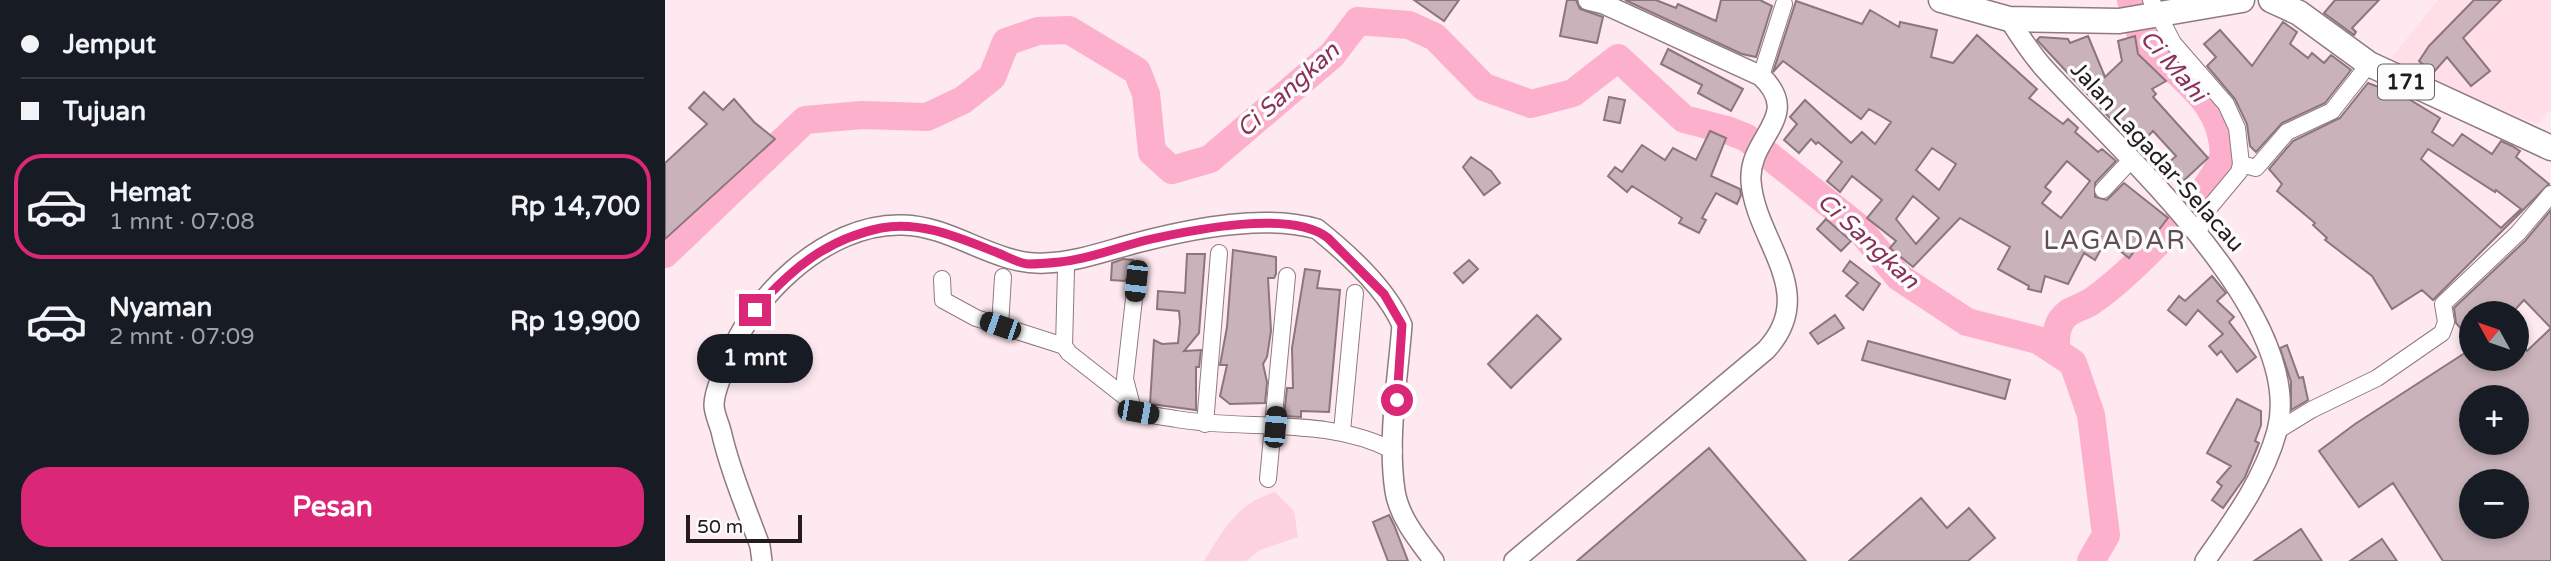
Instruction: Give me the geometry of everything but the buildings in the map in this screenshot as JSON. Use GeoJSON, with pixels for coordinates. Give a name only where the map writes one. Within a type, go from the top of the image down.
{"type":"FeatureCollection","features":[{"type":"Feature","properties":{"kind":"main road"},"geometry":{"type":"LineString","coordinates":[[1941,0],[2009,19],[2142,14],[2242,0]]}},
{"type":"Feature","properties":{"kind":"main road","name":"171"},"geometry":{"type":"LineString","coordinates":[[2271,0],[2299,13],[2369,64],[2551,148]]}},
{"type":"Feature","properties":{"kind":"street"},"geometry":{"type":"LineString","coordinates":[[1514,561],[1766,350],[1783,331],[1787,314],[1786,285],[1751,182],[1761,143],[1777,115],[1779,102],[1776,92],[1761,76],[1604,4],[1588,0]]}},
{"type":"Feature","properties":{"kind":"street"},"geometry":{"type":"LineString","coordinates":[[1761,76],[1784,4]]}},
{"type":"Feature","properties":{"kind":"street"},"geometry":{"type":"LineString","coordinates":[[2142,14],[2173,43],[2231,111],[2237,128],[2241,164],[2238,172],[2209,208],[2186,220]]}},
{"type":"Feature","properties":{"kind":"street","name":"Jalan Lagadar-Selacau"},"geometry":{"type":"LineString","coordinates":[[2009,19],[2041,65],[2186,220],[2229,273],[2268,348],[2280,390],[2277,430],[2247,499],[2205,561]]}},
{"type":"Feature","properties":{"kind":"street"},"geometry":{"type":"LineString","coordinates":[[2241,164],[2256,167],[2287,132],[2332,111],[2369,64]]}},
{"type":"Feature","properties":{"kind":"street"},"geometry":{"type":"LineString","coordinates":[[2103,190],[2131,160]]}},
{"type":"Feature","properties":{"kind":"street"},"geometry":{"type":"LineString","coordinates":[[2277,430],[2377,378],[2442,333],[2446,322],[2443,304],[2518,233],[2551,194]]}},
{"type":"Feature","properties":{"kind":"street"},"geometry":{"type":"LineString","coordinates":[[762,561],[760,546],[728,462],[714,407],[731,348],[755,310],[798,265],[823,247],[882,228],[903,225],[944,234],[1026,264],[1073,260],[1147,240],[1233,226],[1302,225],[1317,229],[1384,294],[1402,325],[1394,451],[1395,492],[1407,522],[1434,561]]}},
{"type":"Feature","properties":{"kind":"street"},"geometry":{"type":"LineString","coordinates":[[1206,424],[1219,253]]}},
{"type":"Feature","properties":{"kind":"street"},"geometry":{"type":"LineString","coordinates":[[1066,270],[1064,346],[1069,353],[1129,400],[1138,412],[1206,424],[1342,431],[1374,441],[1394,451]]}},
{"type":"Feature","properties":{"kind":"street"},"geometry":{"type":"LineString","coordinates":[[1268,479],[1275,427],[1287,276]]}},
{"type":"Feature","properties":{"kind":"street"},"geometry":{"type":"LineString","coordinates":[[1000,326],[1003,277]]}},
{"type":"Feature","properties":{"kind":"street"},"geometry":{"type":"LineString","coordinates":[[942,279],[941,294],[949,304],[1000,326],[1064,346]]}},
{"type":"Feature","properties":{"kind":"street"},"geometry":{"type":"LineString","coordinates":[[1129,400],[1125,379],[1136,281]]}},
{"type":"Feature","properties":{"kind":"street"},"geometry":{"type":"LineString","coordinates":[[1342,431],[1355,293]]}},
{"type":"Feature","properties":{"kind":"shaded area"},"geometry":{"type":"Polygon","coordinates":[[[2438,0],[2551,0],[2551,110],[2537,124],[2387,63],[2438,0]]]}},
{"type":"Feature","properties":{"kind":"shaded area"},"geometry":{"type":"Polygon","coordinates":[[[1275,492],[1294,511],[1298,537],[1260,550],[1246,561],[1204,561],[1225,528],[1241,510],[1275,492]]]}},
{"type":"Feature","properties":{"kind":"waterway","name":"Ci Mahi"},"geometry":{"type":"LineString","coordinates":[[2056,352],[2058,329],[2064,317],[2107,290],[2164,236],[2200,195],[2223,157],[2221,134],[2208,105],[2142,35],[2131,0]]}},
{"type":"Feature","properties":{"kind":"waterway","name":"Ci Sangkan"},"geometry":{"type":"LineString","coordinates":[[665,254],[805,120],[862,115],[927,117],[963,100],[992,77],[1006,42],[1038,31],[1069,30],[1137,71],[1146,94],[1152,152],[1172,170],[1210,159],[1332,55],[1358,21],[1409,25],[1435,37],[1484,87],[1531,104],[1573,93],[1618,58],[1684,119],[1747,138],[1858,227],[1899,277],[1967,322],[2038,340],[2073,363],[2091,415],[2106,535],[2091,561]]}},
{"type":"Feature","properties":{"kind":"district","name":"LAGADAR"},"geometry":{"type":"Point","coordinates":[2115,240]}},
{"type":"Feature","properties":{"kind":"route"},"geometry":{"type":"LineString","coordinates":[[755,310],[786,276],[823,247],[882,228],[903,225],[944,234],[1026,264],[1073,260],[1147,240],[1233,226],[1302,225],[1317,229],[1328,238],[1384,294],[1395,309],[1402,325],[1397,400]]}}]}
